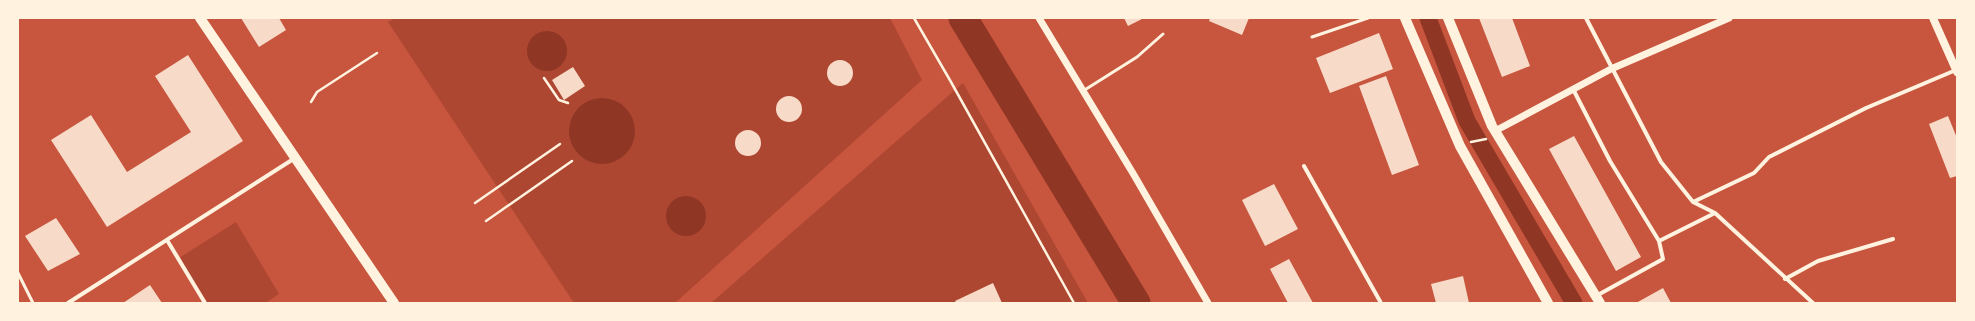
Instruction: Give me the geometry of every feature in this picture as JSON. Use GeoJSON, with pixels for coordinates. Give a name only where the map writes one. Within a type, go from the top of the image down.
{"type":"FeatureCollection","features":[{"type":"Feature","properties":{"kind":"main road"},"geometry":{"type":"LineString","coordinates":[[200,18],[394,303]]}},
{"type":"Feature","properties":{"kind":"main road"},"geometry":{"type":"LineString","coordinates":[[1405,18],[1460,146],[1548,303]]}},
{"type":"Feature","properties":{"kind":"main road"},"geometry":{"type":"LineString","coordinates":[[1448,18],[1495,131],[1598,300]]}},
{"type":"Feature","properties":{"kind":"main road"},"geometry":{"type":"LineString","coordinates":[[1933,18],[1956,71]]}},
{"type":"Feature","properties":{"kind":"street"},"geometry":{"type":"LineString","coordinates":[[1038,18],[1083,90],[1208,303]]}},
{"type":"Feature","properties":{"kind":"street"},"geometry":{"type":"LineString","coordinates":[[1586,18],[1611,69],[1661,162],[1693,202],[1715,212],[1785,279],[1813,303]]}},
{"type":"Feature","properties":{"kind":"street"},"geometry":{"type":"LineString","coordinates":[[1495,131],[1611,69],[1729,18]]}},
{"type":"Feature","properties":{"kind":"street"},"geometry":{"type":"LineString","coordinates":[[1693,202],[1754,174],[1768,156],[1866,108],[1956,71]]}},
{"type":"Feature","properties":{"kind":"street"},"geometry":{"type":"LineString","coordinates":[[1573,88],[1610,161],[1659,241],[1664,259],[1598,300]]}},
{"type":"Feature","properties":{"kind":"street"},"geometry":{"type":"LineString","coordinates":[[68,303],[295,158]]}},
{"type":"Feature","properties":{"kind":"street"},"geometry":{"type":"LineString","coordinates":[[1304,166],[1381,303]]}},
{"type":"Feature","properties":{"kind":"street"},"geometry":{"type":"LineString","coordinates":[[1659,241],[1715,212]]}},
{"type":"Feature","properties":{"kind":"street"},"geometry":{"type":"LineString","coordinates":[[1785,279],[1818,261],[1893,239]]}},
{"type":"Feature","properties":{"kind":"street"},"geometry":{"type":"LineString","coordinates":[[167,240],[205,303]]}},
{"type":"Feature","properties":{"kind":"lane"},"geometry":{"type":"LineString","coordinates":[[1312,37],[1368,18]]}},
{"type":"Feature","properties":{"kind":"lane"},"geometry":{"type":"LineString","coordinates":[[1083,90],[1137,57],[1163,34]]}},
{"type":"Feature","properties":{"kind":"lane"},"geometry":{"type":"LineString","coordinates":[[18,273],[33,303]]}},
{"type":"Feature","properties":{"kind":"path"},"geometry":{"type":"LineString","coordinates":[[914,18],[1074,303]]}},
{"type":"Feature","properties":{"kind":"path"},"geometry":{"type":"LineString","coordinates":[[311,102],[317,92],[377,53]]}},
{"type":"Feature","properties":{"kind":"path"},"geometry":{"type":"LineString","coordinates":[[544,78],[559,100],[568,103]]}},
{"type":"Feature","properties":{"kind":"path"},"geometry":{"type":"LineString","coordinates":[[1467,143],[1486,139]]}},
{"type":"Feature","properties":{"kind":"path"},"geometry":{"type":"LineString","coordinates":[[475,203],[560,144]]}},
{"type":"Feature","properties":{"kind":"path"},"geometry":{"type":"LineString","coordinates":[[486,221],[572,161]]}},
{"type":"Feature","properties":{"kind":"shaded area"},"geometry":{"type":"Polygon","coordinates":[[[395,18],[890,18],[922,80],[675,303],[574,303],[388,22],[395,18]]]}},
{"type":"Feature","properties":{"kind":"shaded area"},"geometry":{"type":"Polygon","coordinates":[[[551,31],[558,34],[564,40],[567,51],[566,59],[558,68],[551,71],[543,71],[536,68],[528,59],[527,47],[530,40],[539,32],[551,31]]]}},
{"type":"Feature","properties":{"kind":"shaded area"},"geometry":{"type":"Polygon","coordinates":[[[963,83],[1088,303],[711,303],[963,83]]]}},
{"type":"Feature","properties":{"kind":"shaded area"},"geometry":{"type":"Polygon","coordinates":[[[596,98],[608,98],[620,103],[630,113],[635,125],[633,144],[620,159],[608,164],[596,164],[584,159],[574,149],[569,137],[569,125],[574,113],[584,103],[596,98]]]}},
{"type":"Feature","properties":{"kind":"shaded area"},"geometry":{"type":"Polygon","coordinates":[[[686,196],[694,198],[700,202],[704,208],[706,216],[704,224],[700,230],[694,234],[686,236],[678,234],[672,230],[668,224],[666,216],[668,208],[672,202],[678,198],[686,196]]]}},
{"type":"Feature","properties":{"kind":"shaded area"},"geometry":{"type":"Polygon","coordinates":[[[236,222],[279,294],[265,303],[208,303],[179,258],[236,222]]]}},
{"type":"Feature","properties":{"kind":"building"},"geometry":{"type":"Polygon","coordinates":[[[241,18],[279,18],[286,30],[259,47],[241,18]]]}},
{"type":"Feature","properties":{"kind":"building"},"geometry":{"type":"Polygon","coordinates":[[[1124,18],[1144,18],[1128,26],[1124,18]]]}},
{"type":"Feature","properties":{"kind":"building"},"geometry":{"type":"Polygon","coordinates":[[[1210,18],[1249,18],[1242,35],[1209,21],[1210,18]]]}},
{"type":"Feature","properties":{"kind":"building"},"geometry":{"type":"Polygon","coordinates":[[[1479,18],[1512,18],[1530,66],[1502,77],[1479,18]]]}},
{"type":"Feature","properties":{"kind":"building"},"geometry":{"type":"Polygon","coordinates":[[[1379,33],[1393,69],[1330,93],[1316,58],[1379,33]]]}},
{"type":"Feature","properties":{"kind":"building"},"geometry":{"type":"Polygon","coordinates":[[[188,55],[243,141],[107,227],[51,140],[91,115],[127,172],[191,132],[155,76],[188,55]]]}},
{"type":"Feature","properties":{"kind":"building"},"geometry":{"type":"Polygon","coordinates":[[[840,60],[849,64],[853,73],[849,82],[840,86],[831,82],[827,73],[831,64],[840,60]]]}},
{"type":"Feature","properties":{"kind":"building"},"geometry":{"type":"Polygon","coordinates":[[[573,67],[585,86],[564,100],[552,80],[573,67]]]}},
{"type":"Feature","properties":{"kind":"building"},"geometry":{"type":"Polygon","coordinates":[[[1386,76],[1419,165],[1392,175],[1359,86],[1386,76]]]}},
{"type":"Feature","properties":{"kind":"building"},"geometry":{"type":"Polygon","coordinates":[[[789,96],[798,100],[802,109],[798,118],[789,122],[780,118],[776,109],[780,100],[789,96]]]}},
{"type":"Feature","properties":{"kind":"building"},"geometry":{"type":"Polygon","coordinates":[[[1948,116],[1957,138],[1957,176],[1950,178],[1929,124],[1948,116]]]}},
{"type":"Feature","properties":{"kind":"building"},"geometry":{"type":"Polygon","coordinates":[[[748,130],[757,134],[761,143],[757,152],[748,156],[739,152],[735,143],[739,134],[748,130]]]}},
{"type":"Feature","properties":{"kind":"building"},"geometry":{"type":"Polygon","coordinates":[[[1574,136],[1641,257],[1616,271],[1549,149],[1574,136]]]}},
{"type":"Feature","properties":{"kind":"building"},"geometry":{"type":"Polygon","coordinates":[[[1274,184],[1298,229],[1265,246],[1242,200],[1274,184]]]}},
{"type":"Feature","properties":{"kind":"building"},"geometry":{"type":"Polygon","coordinates":[[[56,218],[80,254],[48,271],[25,236],[56,218]]]}},
{"type":"Feature","properties":{"kind":"building"},"geometry":{"type":"Polygon","coordinates":[[[1289,259],[1313,303],[1288,303],[1270,269],[1289,259]]]}},
{"type":"Feature","properties":{"kind":"building"},"geometry":{"type":"Polygon","coordinates":[[[1463,276],[1469,303],[1436,303],[1431,284],[1463,276]]]}},
{"type":"Feature","properties":{"kind":"building"},"geometry":{"type":"Polygon","coordinates":[[[993,283],[1002,303],[956,303],[955,301],[993,283]]]}},
{"type":"Feature","properties":{"kind":"building"},"geometry":{"type":"Polygon","coordinates":[[[150,285],[162,303],[123,303],[150,285]]]}},
{"type":"Feature","properties":{"kind":"building"},"geometry":{"type":"Polygon","coordinates":[[[1663,288],[1671,303],[1636,303],[1663,288]]]}},
{"type":"Feature","properties":{"kind":"waterway"},"geometry":{"type":"LineString","coordinates":[[963,18],[1136,303]]}},
{"type":"Feature","properties":{"kind":"waterway"},"geometry":{"type":"LineString","coordinates":[[1428,18],[1467,121],[1574,303]]}}]}
